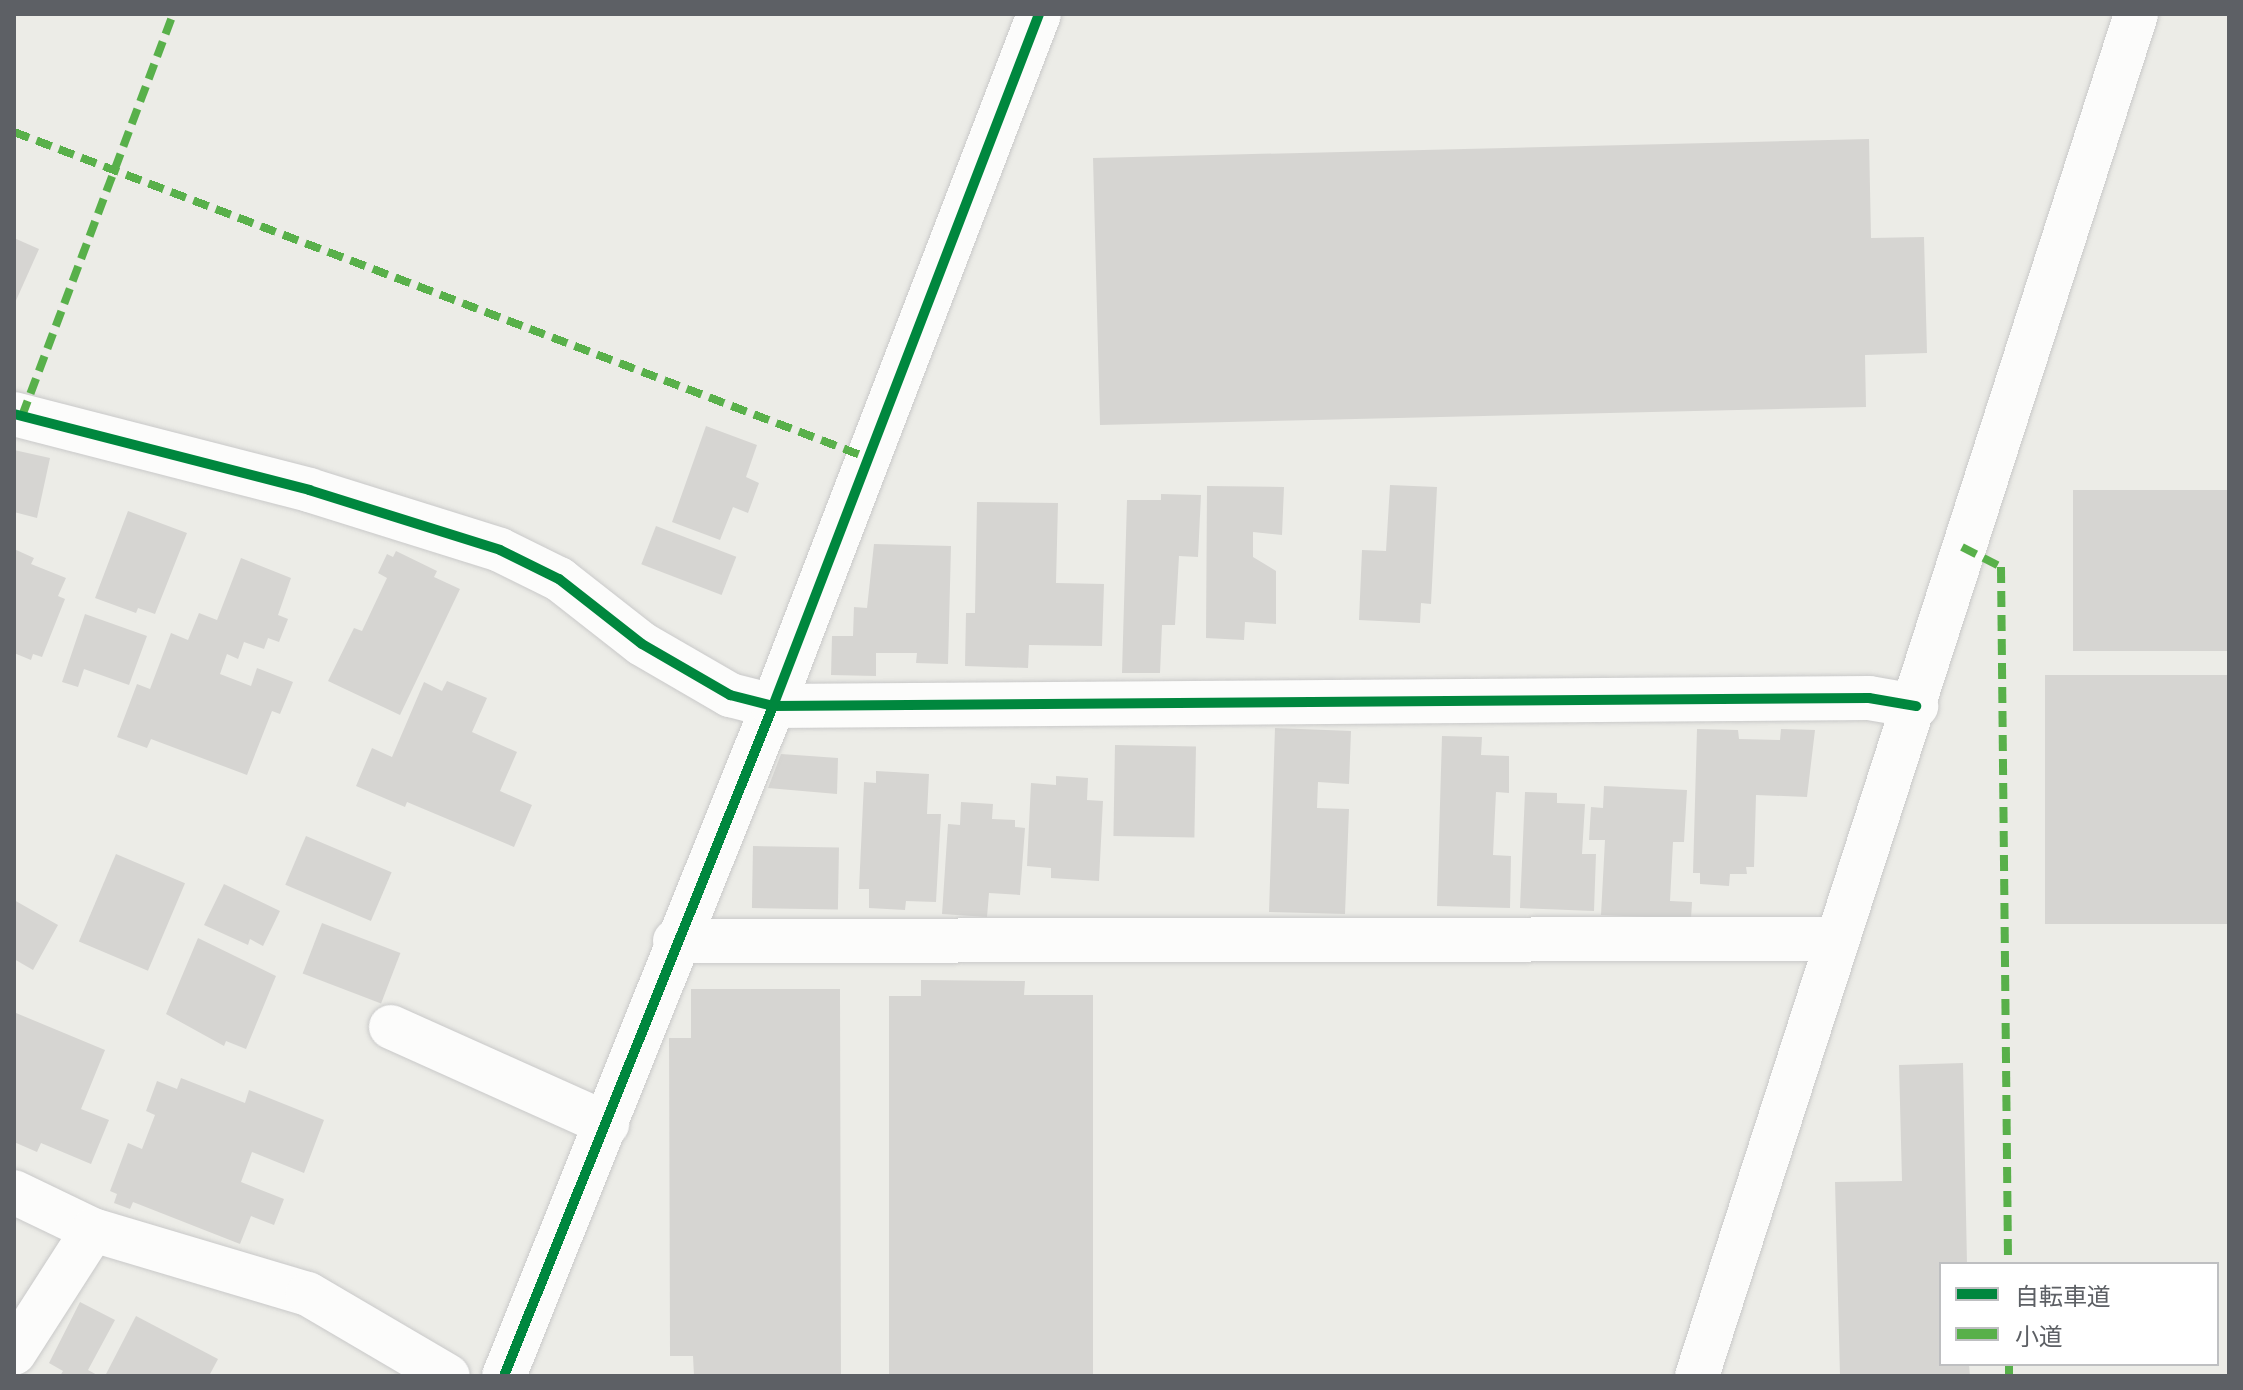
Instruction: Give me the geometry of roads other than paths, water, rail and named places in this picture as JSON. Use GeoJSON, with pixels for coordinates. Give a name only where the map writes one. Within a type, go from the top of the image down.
{"type":"FeatureCollection","features":[{"type":"Feature","properties":{"kind":"street"},"geometry":{"type":"LineString","coordinates":[[504,1376],[607,1124],[675,941],[773,706],[1039,14]]}},
{"type":"Feature","properties":{"kind":"street"},"geometry":{"type":"LineString","coordinates":[[1697,1376],[1837,939],[1916,706],[2136,14]]}},
{"type":"Feature","properties":{"kind":"street"},"geometry":{"type":"LineString","coordinates":[[14,414],[309,490],[500,550],[559,579],[642,644],[730,695],[773,706],[1869,698],[1916,706]]}},
{"type":"Feature","properties":{"kind":"street"},"geometry":{"type":"LineString","coordinates":[[675,941],[1837,939]]}},
{"type":"Feature","properties":{"kind":"street"},"geometry":{"type":"LineString","coordinates":[[391,1027],[607,1124]]}},
{"type":"Feature","properties":{"kind":"street"},"geometry":{"type":"LineString","coordinates":[[14,1192],[93,1230],[308,1294],[448,1376]]}},
{"type":"Feature","properties":{"kind":"street"},"geometry":{"type":"LineString","coordinates":[[14,1353],[93,1230]]}}]}
